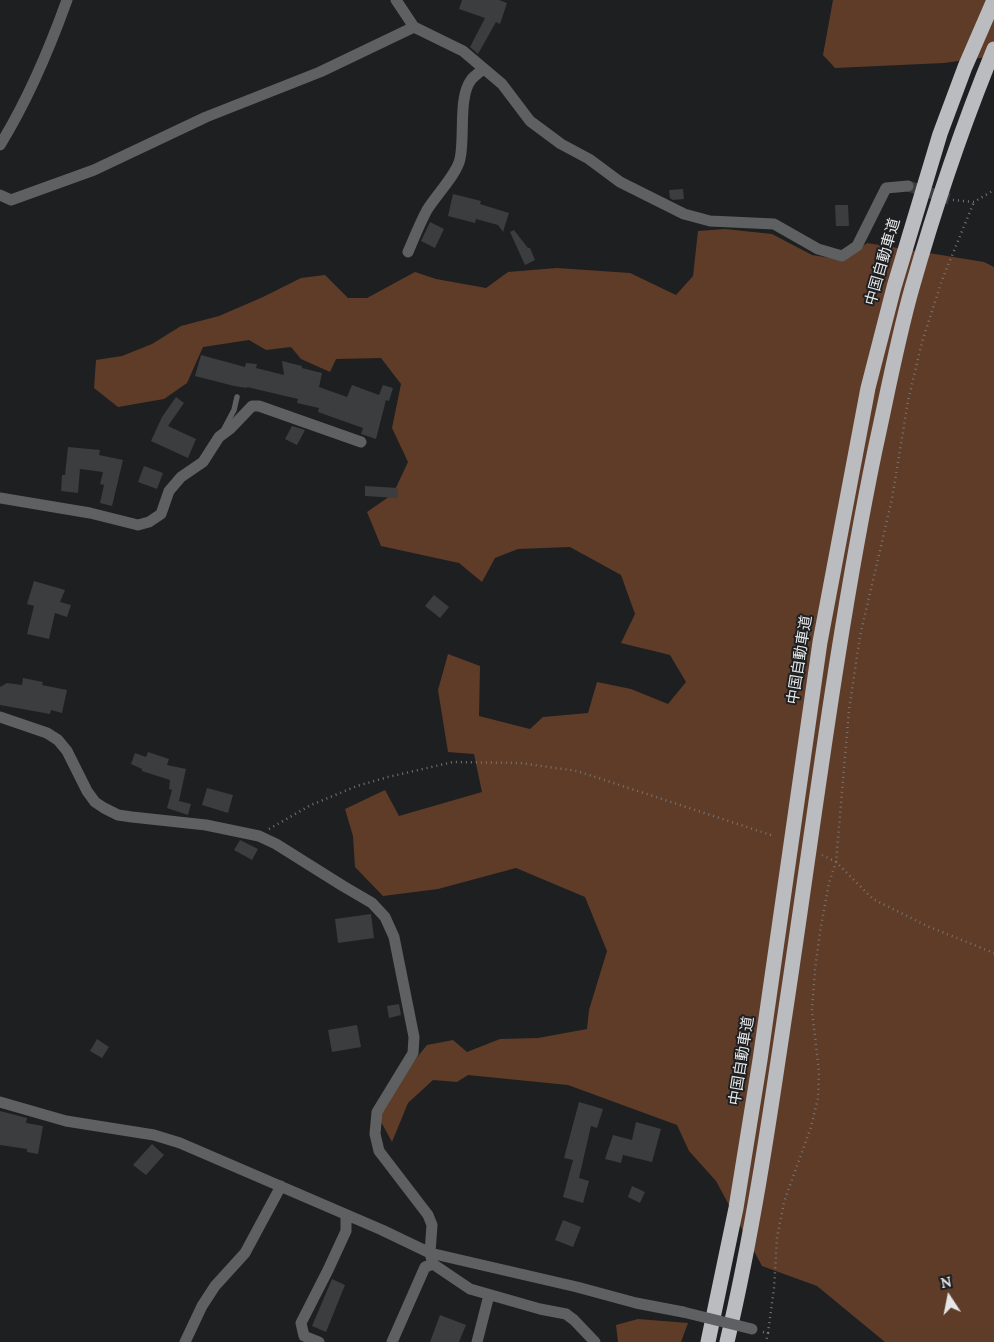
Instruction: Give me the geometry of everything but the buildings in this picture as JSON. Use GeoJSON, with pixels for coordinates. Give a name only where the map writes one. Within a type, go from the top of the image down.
{"type":"FeatureCollection","features":[{"type":"Feature","properties":{"kind":"highway","name":"中国自動車道"},"geometry":{"type":"LineString","coordinates":[[708,1342],[736,1208],[760,1060],[820,642],[868,388],[896,278],[940,134],[965,67],[994,0]]}},
{"type":"Feature","properties":{"kind":"highway"},"geometry":{"type":"LineString","coordinates":[[727,1342],[754,1213],[800,917],[838,650],[874,455],[914,281],[958,142],[994,49]]}},
{"type":"Feature","properties":{"kind":"street"},"geometry":{"type":"LineString","coordinates":[[0,145],[45,58],[67,0]]}},
{"type":"Feature","properties":{"kind":"street"},"geometry":{"type":"LineString","coordinates":[[396,0],[414,26],[463,51],[502,84],[530,121],[561,144],[589,159],[620,182],[684,214],[710,221],[774,224],[818,249],[842,256],[857,246],[886,188],[908,186]]}},
{"type":"Feature","properties":{"kind":"street"},"geometry":{"type":"LineString","coordinates":[[0,195],[11,200],[94,170],[206,117],[320,72],[414,26]]}},
{"type":"Feature","properties":{"kind":"street"},"geometry":{"type":"LineString","coordinates":[[408,252],[427,210],[438,192],[456,170],[460,159],[467,88],[472,79],[483,69]]}},
{"type":"Feature","properties":{"kind":"street"},"geometry":{"type":"LineString","coordinates":[[0,498],[90,513],[138,525],[144,524],[161,514],[169,491],[181,477],[203,462],[218,436],[231,428],[252,406],[260,406],[361,442]]}},
{"type":"Feature","properties":{"kind":"street"},"geometry":{"type":"LineString","coordinates":[[0,718],[47,733],[58,740],[67,750],[87,791],[95,802],[104,808],[118,815],[206,825],[259,836],[276,844],[372,902],[385,917],[394,937],[414,1037],[413,1053],[377,1112],[375,1134],[379,1151],[428,1215],[432,1226],[432,1259],[424,1268],[392,1342]]}},
{"type":"Feature","properties":{"kind":"street"},"geometry":{"type":"LineString","coordinates":[[0,1102],[66,1121],[154,1135],[180,1143],[382,1230],[432,1259],[470,1289],[540,1309],[566,1314],[595,1342]]}},
{"type":"Feature","properties":{"kind":"street"},"geometry":{"type":"LineString","coordinates":[[185,1342],[202,1306],[216,1286],[245,1253],[281,1186]]}},
{"type":"Feature","properties":{"kind":"street"},"geometry":{"type":"LineString","coordinates":[[319,1342],[304,1336],[301,1322],[346,1230],[346,1216]]}},
{"type":"Feature","properties":{"kind":"street"},"geometry":{"type":"LineString","coordinates":[[432,1259],[577,1287],[636,1303],[752,1329]]}},
{"type":"Feature","properties":{"kind":"street"},"geometry":{"type":"LineString","coordinates":[[477,1342],[489,1295]]}},
{"type":"Feature","properties":{"kind":"lane"},"geometry":{"type":"LineString","coordinates":[[218,436],[234,410],[237,396]]}},
{"type":"Feature","properties":{"kind":"path"},"geometry":{"type":"LineString","coordinates":[[768,1333],[774,1288],[777,1238],[784,1202],[818,1098],[819,1072],[812,1010],[814,970],[829,883],[836,862],[849,710],[860,636],[892,499],[908,401],[922,342],[942,280],[974,202],[994,190]]}},
{"type":"Feature","properties":{"kind":"path"},"geometry":{"type":"LineString","coordinates":[[949,199],[974,202]]}},
{"type":"Feature","properties":{"kind":"path"},"geometry":{"type":"LineString","coordinates":[[259,836],[274,825],[311,805],[358,786],[453,762],[520,763],[577,771],[774,836]]}},
{"type":"Feature","properties":{"kind":"path"},"geometry":{"type":"LineString","coordinates":[[821,854],[836,862],[873,899],[927,926],[994,954]]}},
{"type":"Feature","properties":{"kind":"shaded area"},"geometry":{"type":"Polygon","coordinates":[[[833,0],[994,0],[994,56],[944,63],[835,68],[823,55],[833,0]]]}},
{"type":"Feature","properties":{"kind":"shaded area"},"geometry":{"type":"Polygon","coordinates":[[[725,229],[772,234],[812,255],[843,260],[867,243],[984,262],[994,267],[994,1342],[885,1342],[817,1286],[762,1266],[716,1181],[689,1151],[677,1125],[568,1085],[468,1075],[457,1082],[433,1080],[408,1103],[392,1142],[380,1120],[389,1092],[427,1045],[453,1040],[467,1052],[500,1039],[538,1038],[587,1029],[589,1010],[607,951],[585,897],[516,868],[438,889],[383,896],[355,867],[353,836],[345,809],[385,790],[399,816],[482,792],[474,754],[448,752],[438,690],[448,654],[480,666],[479,716],[530,729],[543,717],[588,713],[597,682],[631,689],[668,704],[686,682],[670,655],[621,643],[635,614],[621,575],[570,547],[518,549],[495,558],[482,582],[459,563],[381,546],[367,512],[393,494],[408,462],[392,428],[401,384],[381,358],[336,359],[330,372],[301,359],[291,347],[266,350],[249,340],[203,347],[187,383],[164,399],[118,407],[94,388],[96,360],[122,356],[152,344],[181,326],[219,316],[301,278],[325,275],[348,298],[367,298],[415,272],[436,279],[486,288],[508,272],[557,268],[630,273],[676,295],[693,276],[698,231],[725,229]]]}},
{"type":"Feature","properties":{"kind":"shaded area"},"geometry":{"type":"Polygon","coordinates":[[[638,1319],[688,1323],[681,1342],[618,1342],[616,1325],[638,1319]]]}},
{"type":"Feature","properties":{"kind":"tunnel"},"geometry":{"type":"LineString","coordinates":[[908,186],[949,199]]}}]}
